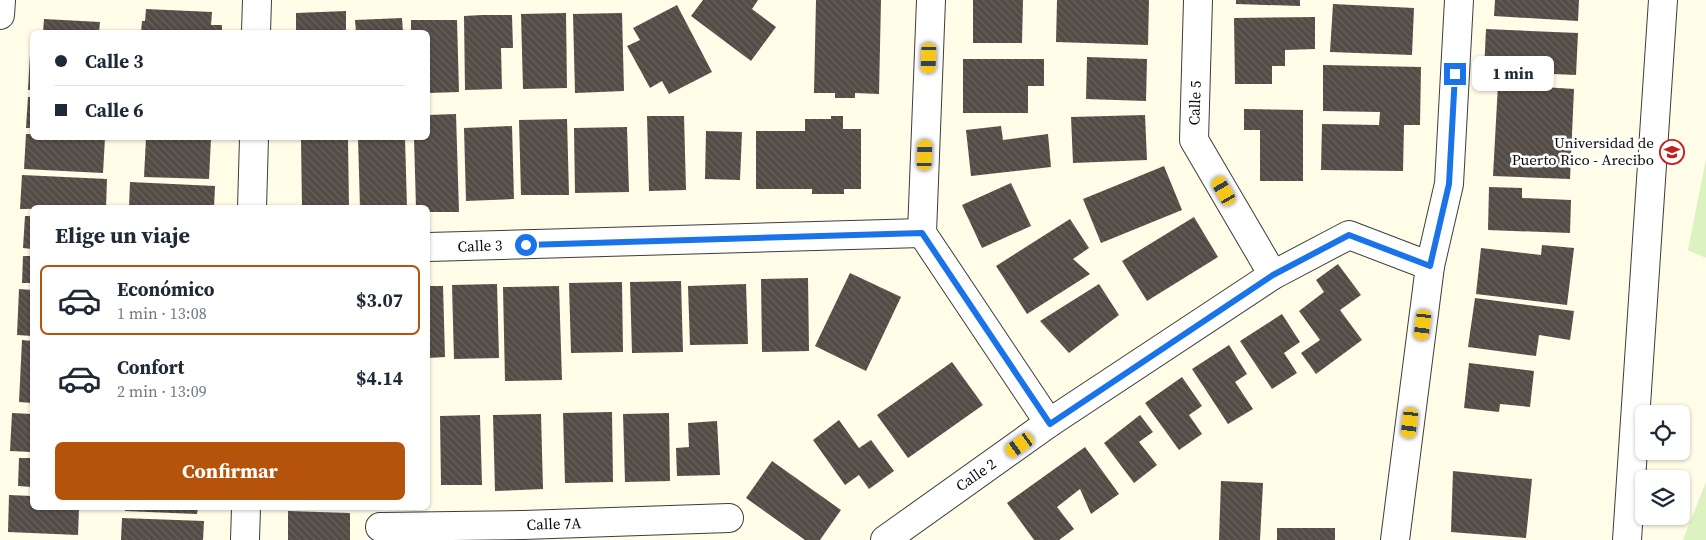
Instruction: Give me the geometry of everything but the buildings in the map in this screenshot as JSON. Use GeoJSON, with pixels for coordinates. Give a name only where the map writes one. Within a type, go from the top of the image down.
{"type":"FeatureCollection","features":[{"type":"Feature","properties":{"kind":"street"},"geometry":{"type":"LineString","coordinates":[[0,15],[1,0]]}},
{"type":"Feature","properties":{"kind":"street"},"geometry":{"type":"LineString","coordinates":[[256,30],[257,0]]}},
{"type":"Feature","properties":{"kind":"street"},"geometry":{"type":"LineString","coordinates":[[931,0],[922,233],[1050,424]]}},
{"type":"Feature","properties":{"kind":"street","name":"Calle 5"},"geometry":{"type":"LineString","coordinates":[[1198,0],[1194,140],[1273,275]]}},
{"type":"Feature","properties":{"kind":"street"},"geometry":{"type":"LineString","coordinates":[[1394,540],[1430,266],[1449,184],[1458,0]]}},
{"type":"Feature","properties":{"kind":"street"},"geometry":{"type":"LineString","coordinates":[[1627,540],[1663,0]]}},
{"type":"Feature","properties":{"kind":"street"},"geometry":{"type":"LineString","coordinates":[[252,205],[254,140]]}},
{"type":"Feature","properties":{"kind":"street","name":"Calle 3"},"geometry":{"type":"LineString","coordinates":[[430,248],[922,233]]}},
{"type":"Feature","properties":{"kind":"street","name":"Calle 2"},"geometry":{"type":"LineString","coordinates":[[885,540],[1050,424],[1273,275],[1349,235],[1430,266]]}},
{"type":"Feature","properties":{"kind":"street"},"geometry":{"type":"LineString","coordinates":[[245,540],[246,510]]}},
{"type":"Feature","properties":{"kind":"street","name":"Calle 7A"},"geometry":{"type":"LineString","coordinates":[[380,527],[523,533],[728,518]]}},
{"type":"Feature","properties":{"kind":"green space"},"geometry":{"type":"Polygon","coordinates":[[[1706,159],[1706,258],[1688,250],[1706,159]]]}},
{"type":"Feature","properties":{"kind":"green space"},"geometry":{"type":"Polygon","coordinates":[[[1706,482],[1706,540],[1683,540],[1706,482]]]}},
{"type":"Feature","properties":{"kind":"place","name":"Universidad de Puerto Rico - Arecibo"},"geometry":{"type":"Point","coordinates":[1672,152]}},
{"type":"Feature","properties":{"kind":"route"},"geometry":{"type":"LineString","coordinates":[[526,245],[922,233],[1050,424],[1273,275],[1349,235],[1430,266],[1449,184],[1455,74]]}}]}
